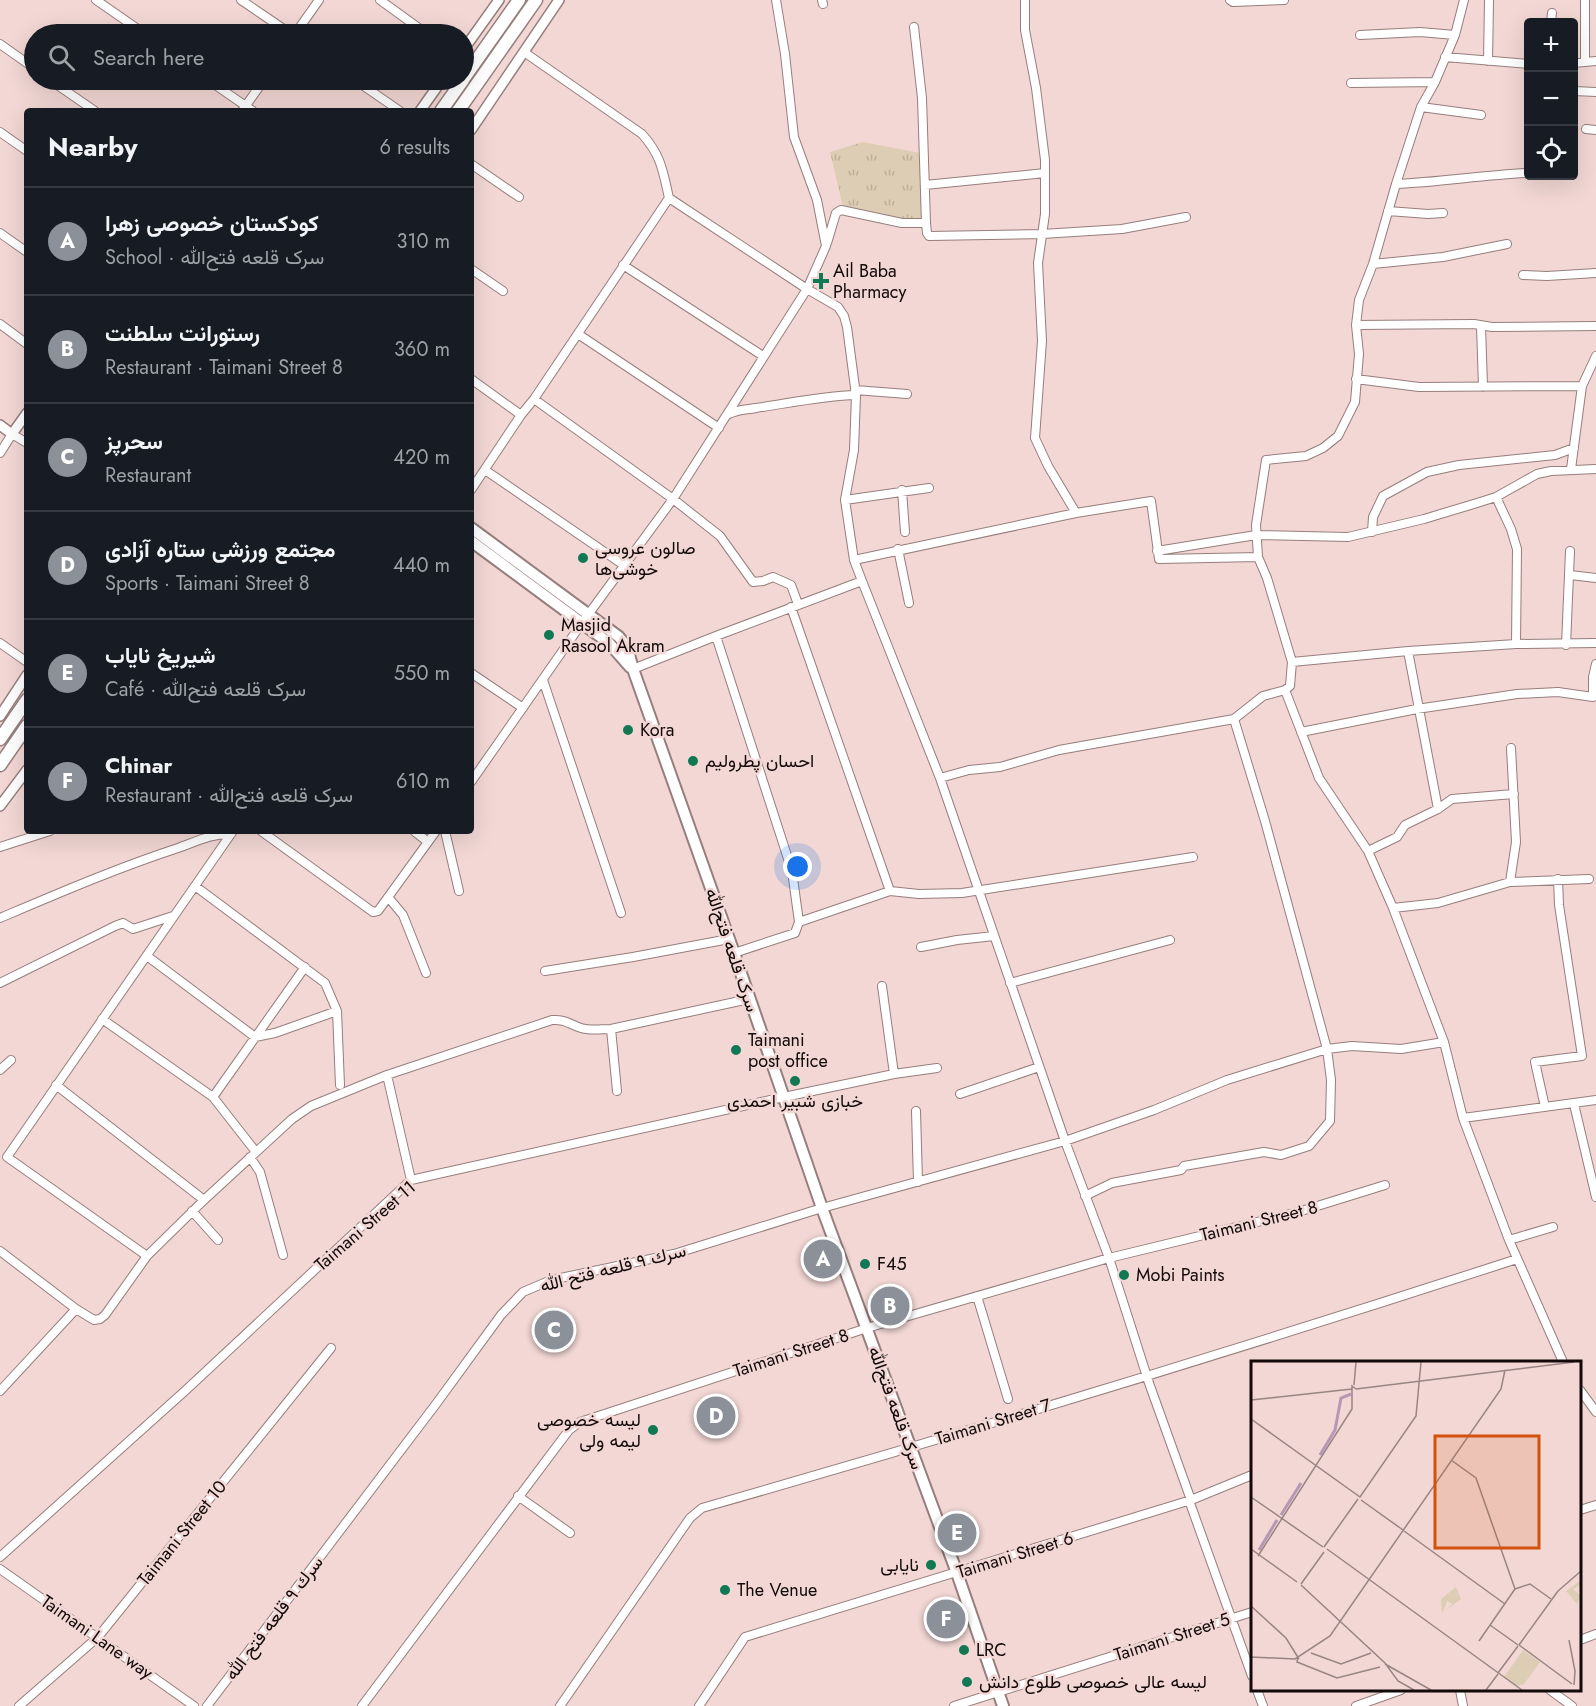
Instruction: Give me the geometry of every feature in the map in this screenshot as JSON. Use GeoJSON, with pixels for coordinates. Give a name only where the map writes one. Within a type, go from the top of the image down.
{"type":"FeatureCollection","features":[{"type":"Feature","properties":{"kind":"main road"},"geometry":{"type":"LineString","coordinates":[[474,55],[519,0]]}},
{"type":"Feature","properties":{"kind":"main road"},"geometry":{"type":"LineString","coordinates":[[474,88],[536,0]]}},
{"type":"Feature","properties":{"kind":"main road"},"geometry":{"type":"LineString","coordinates":[[443,108],[455,90]]}},
{"type":"Feature","properties":{"kind":"main road"},"geometry":{"type":"LineString","coordinates":[[460,108],[473,90]]}},
{"type":"Feature","properties":{"kind":"main road","name":"سرک قلعه فتح‌الله"},"geometry":{"type":"LineString","coordinates":[[474,530],[585,619]]}},
{"type":"Feature","properties":{"kind":"main road","name":"سرک قلعه فتح‌الله"},"geometry":{"type":"LineString","coordinates":[[474,544],[585,619],[619,637],[627,648],[822,1208],[957,1573],[1003,1706]]}},
{"type":"Feature","properties":{"kind":"main road"},"geometry":{"type":"LineString","coordinates":[[0,739],[24,704]]}},
{"type":"Feature","properties":{"kind":"main road"},"geometry":{"type":"LineString","coordinates":[[0,765],[24,730]]}},
{"type":"Feature","properties":{"kind":"street"},"geometry":{"type":"LineString","coordinates":[[96,0],[131,24]]}},
{"type":"Feature","properties":{"kind":"street"},"geometry":{"type":"LineString","coordinates":[[241,0],[278,24]]}},
{"type":"Feature","properties":{"kind":"street"},"geometry":{"type":"LineString","coordinates":[[301,24],[319,0]]}},
{"type":"Feature","properties":{"kind":"street"},"geometry":{"type":"LineString","coordinates":[[380,0],[414,24]]}},
{"type":"Feature","properties":{"kind":"street"},"geometry":{"type":"LineString","coordinates":[[474,35],[499,0]]}},
{"type":"Feature","properties":{"kind":"street"},"geometry":{"type":"LineString","coordinates":[[474,126],[559,0]]}},
{"type":"Feature","properties":{"kind":"street"},"geometry":{"type":"LineString","coordinates":[[776,0],[785,54],[794,136],[817,200],[826,246]]}},
{"type":"Feature","properties":{"kind":"street"},"geometry":{"type":"LineString","coordinates":[[1025,0],[1025,30],[1036,88],[1045,173],[1046,214],[1038,263],[1042,341],[1035,438],[1048,466],[1076,513]]}},
{"type":"Feature","properties":{"kind":"street"},"geometry":{"type":"LineString","coordinates":[[1230,0],[1233,2],[1284,0]]}},
{"type":"Feature","properties":{"kind":"street"},"geometry":{"type":"LineString","coordinates":[[940,778],[969,770],[1000,767],[1059,750],[1234,719],[1263,696],[1285,690],[1290,686],[1292,662],[1267,578],[1258,558],[1256,535],[1266,460],[1306,456],[1323,448],[1338,436],[1355,402],[1359,354],[1356,325],[1359,300],[1373,264],[1421,107],[1435,82],[1455,35],[1464,0]]}},
{"type":"Feature","properties":{"kind":"street"},"geometry":{"type":"LineString","coordinates":[[1585,0],[1585,62]]}},
{"type":"Feature","properties":{"kind":"street"},"geometry":{"type":"LineString","coordinates":[[1488,61],[1489,1]]}},
{"type":"Feature","properties":{"kind":"street"},"geometry":{"type":"LineString","coordinates":[[1551,18],[1552,13]]}},
{"type":"Feature","properties":{"kind":"street"},"geometry":{"type":"LineString","coordinates":[[914,27],[922,98],[926,223],[929,236],[1122,230],[1186,217]]}},
{"type":"Feature","properties":{"kind":"street"},"geometry":{"type":"LineString","coordinates":[[1360,35],[1420,32],[1455,35]]}},
{"type":"Feature","properties":{"kind":"street"},"geometry":{"type":"LineString","coordinates":[[0,44],[24,62]]}},
{"type":"Feature","properties":{"kind":"street"},"geometry":{"type":"LineString","coordinates":[[524,52],[642,134],[654,148],[662,165],[669,198],[838,307],[844,316],[856,392],[854,450],[846,500],[854,560],[940,778],[1084,1196],[1109,1257],[1146,1375],[1251,1673]]}},
{"type":"Feature","properties":{"kind":"street"},"geometry":{"type":"LineString","coordinates":[[1445,57],[1524,64]]}},
{"type":"Feature","properties":{"kind":"street"},"geometry":{"type":"LineString","coordinates":[[1578,63],[1596,61]]}},
{"type":"Feature","properties":{"kind":"street"},"geometry":{"type":"LineString","coordinates":[[1351,83],[1435,82]]}},
{"type":"Feature","properties":{"kind":"street"},"geometry":{"type":"LineString","coordinates":[[65,90],[91,108]]}},
{"type":"Feature","properties":{"kind":"street"},"geometry":{"type":"LineString","coordinates":[[221,90],[246,108]]}},
{"type":"Feature","properties":{"kind":"street"},"geometry":{"type":"LineString","coordinates":[[248,108],[258,90]]}},
{"type":"Feature","properties":{"kind":"street"},"geometry":{"type":"LineString","coordinates":[[370,90],[396,108]]}},
{"type":"Feature","properties":{"kind":"street"},"geometry":{"type":"LineString","coordinates":[[422,108],[435,90]]}},
{"type":"Feature","properties":{"kind":"street"},"geometry":{"type":"LineString","coordinates":[[1578,91],[1596,92]]}},
{"type":"Feature","properties":{"kind":"street"},"geometry":{"type":"LineString","coordinates":[[1421,107],[1481,115]]}},
{"type":"Feature","properties":{"kind":"street"},"geometry":{"type":"LineString","coordinates":[[1586,129],[1596,130]]}},
{"type":"Feature","properties":{"kind":"street"},"geometry":{"type":"LineString","coordinates":[[0,132],[24,149]]}},
{"type":"Feature","properties":{"kind":"street"},"geometry":{"type":"LineString","coordinates":[[474,166],[519,197]]}},
{"type":"Feature","properties":{"kind":"street"},"geometry":{"type":"LineString","coordinates":[[925,185],[1045,173]]}},
{"type":"Feature","properties":{"kind":"street"},"geometry":{"type":"LineString","coordinates":[[1396,184],[1524,173]]}},
{"type":"Feature","properties":{"kind":"street"},"geometry":{"type":"LineString","coordinates":[[474,486],[669,198]]}},
{"type":"Feature","properties":{"kind":"street"},"geometry":{"type":"LineString","coordinates":[[474,775],[585,619],[626,566],[728,415],[807,289],[826,246],[836,213],[841,210],[902,223],[926,223]]}},
{"type":"Feature","properties":{"kind":"street"},"geometry":{"type":"LineString","coordinates":[[1388,211],[1443,213]]}},
{"type":"Feature","properties":{"kind":"street"},"geometry":{"type":"LineString","coordinates":[[0,233],[24,250]]}},
{"type":"Feature","properties":{"kind":"street"},"geometry":{"type":"LineString","coordinates":[[1373,264],[1443,257],[1507,244]]}},
{"type":"Feature","properties":{"kind":"street"},"geometry":{"type":"LineString","coordinates":[[624,265],[763,356]]}},
{"type":"Feature","properties":{"kind":"street"},"geometry":{"type":"LineString","coordinates":[[474,271],[503,291]]}},
{"type":"Feature","properties":{"kind":"street"},"geometry":{"type":"LineString","coordinates":[[1523,275],[1596,273]]}},
{"type":"Feature","properties":{"kind":"street"},"geometry":{"type":"LineString","coordinates":[[0,324],[24,342]]}},
{"type":"Feature","properties":{"kind":"street"},"geometry":{"type":"LineString","coordinates":[[1356,325],[1596,326]]}},
{"type":"Feature","properties":{"kind":"street"},"geometry":{"type":"LineString","coordinates":[[1482,326],[1482,387]]}},
{"type":"Feature","properties":{"kind":"street"},"geometry":{"type":"LineString","coordinates":[[578,334],[719,428]]}},
{"type":"Feature","properties":{"kind":"street"},"geometry":{"type":"LineString","coordinates":[[1356,379],[1419,387],[1582,386],[1592,378],[1596,356]]}},
{"type":"Feature","properties":{"kind":"street"},"geometry":{"type":"LineString","coordinates":[[474,381],[521,415]]}},
{"type":"Feature","properties":{"kind":"street"},"geometry":{"type":"LineString","coordinates":[[1571,469],[1582,386]]}},
{"type":"Feature","properties":{"kind":"street"},"geometry":{"type":"LineString","coordinates":[[728,415],[739,409],[753,409],[856,392],[907,394]]}},
{"type":"Feature","properties":{"kind":"street"},"geometry":{"type":"LineString","coordinates":[[534,399],[673,499],[720,536],[753,582],[773,577],[791,585],[795,606],[890,891]]}},
{"type":"Feature","properties":{"kind":"street"},"geometry":{"type":"LineString","coordinates":[[0,453],[24,417]]}},
{"type":"Feature","properties":{"kind":"street"},"geometry":{"type":"LineString","coordinates":[[0,425],[24,441]]}},
{"type":"Feature","properties":{"kind":"street"},"geometry":{"type":"LineString","coordinates":[[1372,532],[1373,517],[1383,495],[1427,472],[1459,465],[1555,455],[1575,448]]}},
{"type":"Feature","properties":{"kind":"street"},"geometry":{"type":"LineString","coordinates":[[1157,551],[1256,535],[1348,537],[1424,519],[1496,497],[1537,474],[1571,469],[1596,469]]}},
{"type":"Feature","properties":{"kind":"street"},"geometry":{"type":"LineString","coordinates":[[485,470],[626,566]]}},
{"type":"Feature","properties":{"kind":"street"},"geometry":{"type":"LineString","coordinates":[[846,500],[902,490],[929,488]]}},
{"type":"Feature","properties":{"kind":"street"},"geometry":{"type":"LineString","coordinates":[[902,490],[905,532]]}},
{"type":"Feature","properties":{"kind":"street"},"geometry":{"type":"LineString","coordinates":[[1496,497],[1511,529],[1517,549],[1516,644]]}},
{"type":"Feature","properties":{"kind":"street"},"geometry":{"type":"LineString","coordinates":[[854,560],[1076,513],[1151,501],[1159,560],[1258,558]]}},
{"type":"Feature","properties":{"kind":"street"},"geometry":{"type":"LineString","coordinates":[[898,549],[909,603]]}},
{"type":"Feature","properties":{"kind":"street"},"geometry":{"type":"LineString","coordinates":[[1566,645],[1570,551]]}},
{"type":"Feature","properties":{"kind":"street"},"geometry":{"type":"LineString","coordinates":[[1570,575],[1596,578]]}},
{"type":"Feature","properties":{"kind":"street"},"geometry":{"type":"LineString","coordinates":[[633,669],[862,581]]}},
{"type":"Feature","properties":{"kind":"street"},"geometry":{"type":"LineString","coordinates":[[716,636],[792,871],[799,922],[795,933],[735,953]]}},
{"type":"Feature","properties":{"kind":"street"},"geometry":{"type":"LineString","coordinates":[[1292,662],[1516,644],[1596,643]]}},
{"type":"Feature","properties":{"kind":"street"},"geometry":{"type":"LineString","coordinates":[[0,644],[24,660]]}},
{"type":"Feature","properties":{"kind":"street"},"geometry":{"type":"LineString","coordinates":[[1408,651],[1417,709],[1438,809]]}},
{"type":"Feature","properties":{"kind":"street"},"geometry":{"type":"LineString","coordinates":[[1301,732],[1417,709],[1517,694],[1558,692],[1593,697],[1593,677],[1596,664]]}},
{"type":"Feature","properties":{"kind":"street"},"geometry":{"type":"LineString","coordinates":[[474,675],[523,708]]}},
{"type":"Feature","properties":{"kind":"street"},"geometry":{"type":"LineString","coordinates":[[0,716],[24,680]]}},
{"type":"Feature","properties":{"kind":"street"},"geometry":{"type":"LineString","coordinates":[[543,680],[621,913]]}},
{"type":"Feature","properties":{"kind":"street"},"geometry":{"type":"LineString","coordinates":[[1285,690],[1319,778],[1368,851],[1393,908],[1444,1042],[1463,1119],[1509,1240],[1563,1361]]}},
{"type":"Feature","properties":{"kind":"street"},"geometry":{"type":"LineString","coordinates":[[1084,1196],[1112,1183],[1181,1170],[1184,1166],[1264,1152],[1281,1155],[1309,1146],[1330,1121],[1331,1080],[1327,1049],[1265,822],[1234,719]]}},
{"type":"Feature","properties":{"kind":"street"},"geometry":{"type":"LineString","coordinates":[[1510,882],[1516,842],[1511,748]]}},
{"type":"Feature","properties":{"kind":"street"},"geometry":{"type":"LineString","coordinates":[[0,806],[24,774]]}},
{"type":"Feature","properties":{"kind":"street"},"geometry":{"type":"LineString","coordinates":[[1368,851],[1397,837],[1405,825],[1438,809],[1452,799],[1514,794]]}},
{"type":"Feature","properties":{"kind":"street"},"geometry":{"type":"LineString","coordinates":[[0,847],[41,834]]}},
{"type":"Feature","properties":{"kind":"street"},"geometry":{"type":"LineString","coordinates":[[0,918],[86,881],[218,834]]}},
{"type":"Feature","properties":{"kind":"street"},"geometry":{"type":"LineString","coordinates":[[147,1256],[7,1157],[231,834]]}},
{"type":"Feature","properties":{"kind":"street"},"geometry":{"type":"LineString","coordinates":[[265,834],[373,912],[378,911],[434,834]]}},
{"type":"Feature","properties":{"kind":"street"},"geometry":{"type":"LineString","coordinates":[[418,834],[428,842]]}},
{"type":"Feature","properties":{"kind":"street"},"geometry":{"type":"LineString","coordinates":[[446,834],[459,891]]}},
{"type":"Feature","properties":{"kind":"street"},"geometry":{"type":"LineString","coordinates":[[799,922],[890,891],[940,894],[979,890],[1193,857]]}},
{"type":"Feature","properties":{"kind":"street"},"geometry":{"type":"LineString","coordinates":[[1545,1107],[1535,1062],[1582,1056],[1559,905],[1558,879]]}},
{"type":"Feature","properties":{"kind":"street"},"geometry":{"type":"LineString","coordinates":[[1393,908],[1438,903],[1510,882],[1588,879]]}},
{"type":"Feature","properties":{"kind":"street"},"geometry":{"type":"LineString","coordinates":[[195,886],[325,982],[338,1011],[340,1085]]}},
{"type":"Feature","properties":{"kind":"street"},"geometry":{"type":"LineString","coordinates":[[388,897],[403,915],[426,974]]}},
{"type":"Feature","properties":{"kind":"street"},"geometry":{"type":"LineString","coordinates":[[0,983],[115,926],[123,923],[133,929],[174,916]]}},
{"type":"Feature","properties":{"kind":"street"},"geometry":{"type":"LineString","coordinates":[[921,947],[994,936]]}},
{"type":"Feature","properties":{"kind":"street"},"geometry":{"type":"LineString","coordinates":[[545,971],[729,939]]}},
{"type":"Feature","properties":{"kind":"street"},"geometry":{"type":"LineString","coordinates":[[1010,983],[1170,940]]}},
{"type":"Feature","properties":{"kind":"street"},"geometry":{"type":"LineString","coordinates":[[147,956],[255,1037],[275,1033],[338,1011]]}},
{"type":"Feature","properties":{"kind":"street"},"geometry":{"type":"LineString","coordinates":[[213,1097],[305,967]]}},
{"type":"Feature","properties":{"kind":"street"},"geometry":{"type":"LineString","coordinates":[[882,986],[894,1074]]}},
{"type":"Feature","properties":{"kind":"street"},"geometry":{"type":"LineString","coordinates":[[0,1251],[76,1309],[94,1320],[100,1319],[112,1307],[147,1256],[253,1154],[292,1119],[311,1106],[387,1075],[552,1020],[564,1019],[580,1028],[611,1029],[749,999]]}},
{"type":"Feature","properties":{"kind":"street"},"geometry":{"type":"LineString","coordinates":[[102,1019],[213,1097],[253,1154],[283,1255]]}},
{"type":"Feature","properties":{"kind":"street"},"geometry":{"type":"LineString","coordinates":[[611,1029],[617,1091]]}},
{"type":"Feature","properties":{"kind":"street","name":"سرك ٩ قلعه فتح الله"},"geometry":{"type":"LineString","coordinates":[[207,1706],[501,1315],[523,1292],[550,1280],[674,1254],[822,1208],[1065,1141],[1155,1110],[1227,1080],[1327,1049],[1352,1046],[1401,1049],[1444,1042]]}},
{"type":"Feature","properties":{"kind":"street"},"geometry":{"type":"LineString","coordinates":[[0,1070],[11,1060]]}},
{"type":"Feature","properties":{"kind":"street"},"geometry":{"type":"LineString","coordinates":[[960,1094],[1040,1067]]}},
{"type":"Feature","properties":{"kind":"street","name":"Taimani Street 11"},"geometry":{"type":"LineString","coordinates":[[0,1557],[186,1390],[411,1180],[784,1097],[894,1074],[937,1068]]}},
{"type":"Feature","properties":{"kind":"street"},"geometry":{"type":"LineString","coordinates":[[387,1075],[411,1180]]}},
{"type":"Feature","properties":{"kind":"street"},"geometry":{"type":"LineString","coordinates":[[56,1085],[204,1200]]}},
{"type":"Feature","properties":{"kind":"street"},"geometry":{"type":"LineString","coordinates":[[1463,1119],[1596,1100]]}},
{"type":"Feature","properties":{"kind":"street"},"geometry":{"type":"LineString","coordinates":[[1574,1104],[1596,1197]]}},
{"type":"Feature","properties":{"kind":"street"},"geometry":{"type":"LineString","coordinates":[[916,1111],[918,1182]]}},
{"type":"Feature","properties":{"kind":"street","name":"Taimani Street 8"},"geometry":{"type":"LineString","coordinates":[[362,1706],[569,1430],[580,1422],[867,1328],[1109,1257],[1298,1212],[1385,1185]]}},
{"type":"Feature","properties":{"kind":"street"},"geometry":{"type":"LineString","coordinates":[[192,1211],[218,1240]]}},
{"type":"Feature","properties":{"kind":"street"},"geometry":{"type":"LineString","coordinates":[[1509,1240],[1553,1227]]}},
{"type":"Feature","properties":{"kind":"street","name":"Taimani Street 7"},"geometry":{"type":"LineString","coordinates":[[560,1706],[690,1518],[702,1508],[910,1448],[1337,1317],[1517,1259]]}},
{"type":"Feature","properties":{"kind":"street"},"geometry":{"type":"LineString","coordinates":[[977,1296],[1008,1400]]}},
{"type":"Feature","properties":{"kind":"street"},"geometry":{"type":"LineString","coordinates":[[0,1390],[76,1309]]}},
{"type":"Feature","properties":{"kind":"street","name":"Taimani Street 10"},"geometry":{"type":"LineString","coordinates":[[20,1706],[98,1637],[331,1348]]}},
{"type":"Feature","properties":{"kind":"street"},"geometry":{"type":"LineString","coordinates":[[1581,1391],[1596,1412]]}},
{"type":"Feature","properties":{"kind":"street","name":"Taimani Street 6"},"geometry":{"type":"LineString","coordinates":[[699,1706],[745,1637],[1191,1500],[1251,1475]]}},
{"type":"Feature","properties":{"kind":"street"},"geometry":{"type":"LineString","coordinates":[[519,1496],[570,1533]]}},
{"type":"Feature","properties":{"kind":"street"},"geometry":{"type":"LineString","coordinates":[[1581,1510],[1596,1505]]}},
{"type":"Feature","properties":{"kind":"street","name":"Taimani Lane way"},"geometry":{"type":"LineString","coordinates":[[0,1569],[194,1706]]}},
{"type":"Feature","properties":{"kind":"street","name":"Taimani Street 5"},"geometry":{"type":"LineString","coordinates":[[954,1706],[1251,1612]]}},
{"type":"Feature","properties":{"kind":"street"},"geometry":{"type":"LineString","coordinates":[[1581,1640],[1596,1634]]}},
{"type":"Feature","properties":{"kind":"street"},"geometry":{"type":"LineString","coordinates":[[1258,1691],[1263,1706]]}},
{"type":"Feature","properties":{"kind":"street"},"geometry":{"type":"LineString","coordinates":[[1356,1706],[1396,1691]]}},
{"type":"Feature","properties":{"kind":"street"},"geometry":{"type":"LineString","coordinates":[[1460,1691],[1463,1706]]}},
{"type":"Feature","properties":{"kind":"street"},"geometry":{"type":"LineString","coordinates":[[1553,1691],[1572,1706]]}},
{"type":"Feature","properties":{"kind":"green space"},"geometry":{"type":"Polygon","coordinates":[[[863,142],[920,153],[925,219],[901,218],[843,207],[830,152],[863,142]]]}},
{"type":"Feature","properties":{"kind":"place","name":"Ail Baba Pharmacy"},"geometry":{"type":"Point","coordinates":[821,281]}},
{"type":"Feature","properties":{"kind":"place","name":"صالون عروسی خوشی‌ها"},"geometry":{"type":"Point","coordinates":[583,558]}},
{"type":"Feature","properties":{"kind":"place","name":"Masjid Rasool Akram"},"geometry":{"type":"Point","coordinates":[549,635]}},
{"type":"Feature","properties":{"kind":"place","name":"Kora"},"geometry":{"type":"Point","coordinates":[628,730]}},
{"type":"Feature","properties":{"kind":"place","name":"احسان پطرولیم"},"geometry":{"type":"Point","coordinates":[693,761]}},
{"type":"Feature","properties":{"kind":"place","name":"Taimani post office"},"geometry":{"type":"Point","coordinates":[736,1050]}},
{"type":"Feature","properties":{"kind":"place","name":"خبازی شبیر احمدی"},"geometry":{"type":"Point","coordinates":[795,1081]}},
{"type":"Feature","properties":{"kind":"place","name":"کودکستان خصوصی زهرا"},"geometry":{"type":"Point","coordinates":[823,1259]}},
{"type":"Feature","properties":{"kind":"place","name":"F45"},"geometry":{"type":"Point","coordinates":[865,1264]}},
{"type":"Feature","properties":{"kind":"place","name":"Mobi Paints"},"geometry":{"type":"Point","coordinates":[1124,1275]}},
{"type":"Feature","properties":{"kind":"place","name":"رستورانت سلطنت"},"geometry":{"type":"Point","coordinates":[890,1306]}},
{"type":"Feature","properties":{"kind":"place","name":"سحرپز"},"geometry":{"type":"Point","coordinates":[554,1330]}},
{"type":"Feature","properties":{"kind":"place","name":"مجتمع ورزشی ستاره آزادی"},"geometry":{"type":"Point","coordinates":[716,1416]}},
{"type":"Feature","properties":{"kind":"place","name":"لیسه خصوصی لیمه ولی"},"geometry":{"type":"Point","coordinates":[653,1430]}},
{"type":"Feature","properties":{"kind":"place","name":"شیریخ نایاب"},"geometry":{"type":"Point","coordinates":[957,1533]}},
{"type":"Feature","properties":{"kind":"place","name":"نایابی"},"geometry":{"type":"Point","coordinates":[931,1565]}},
{"type":"Feature","properties":{"kind":"place","name":"The Venue"},"geometry":{"type":"Point","coordinates":[725,1590]}},
{"type":"Feature","properties":{"kind":"place","name":"Chinar"},"geometry":{"type":"Point","coordinates":[946,1619]}},
{"type":"Feature","properties":{"kind":"place","name":"LRC"},"geometry":{"type":"Point","coordinates":[964,1650]}},
{"type":"Feature","properties":{"kind":"place","name":"لیسه عالی خصوصی طلوع دانش"},"geometry":{"type":"Point","coordinates":[967,1682]}}]}
